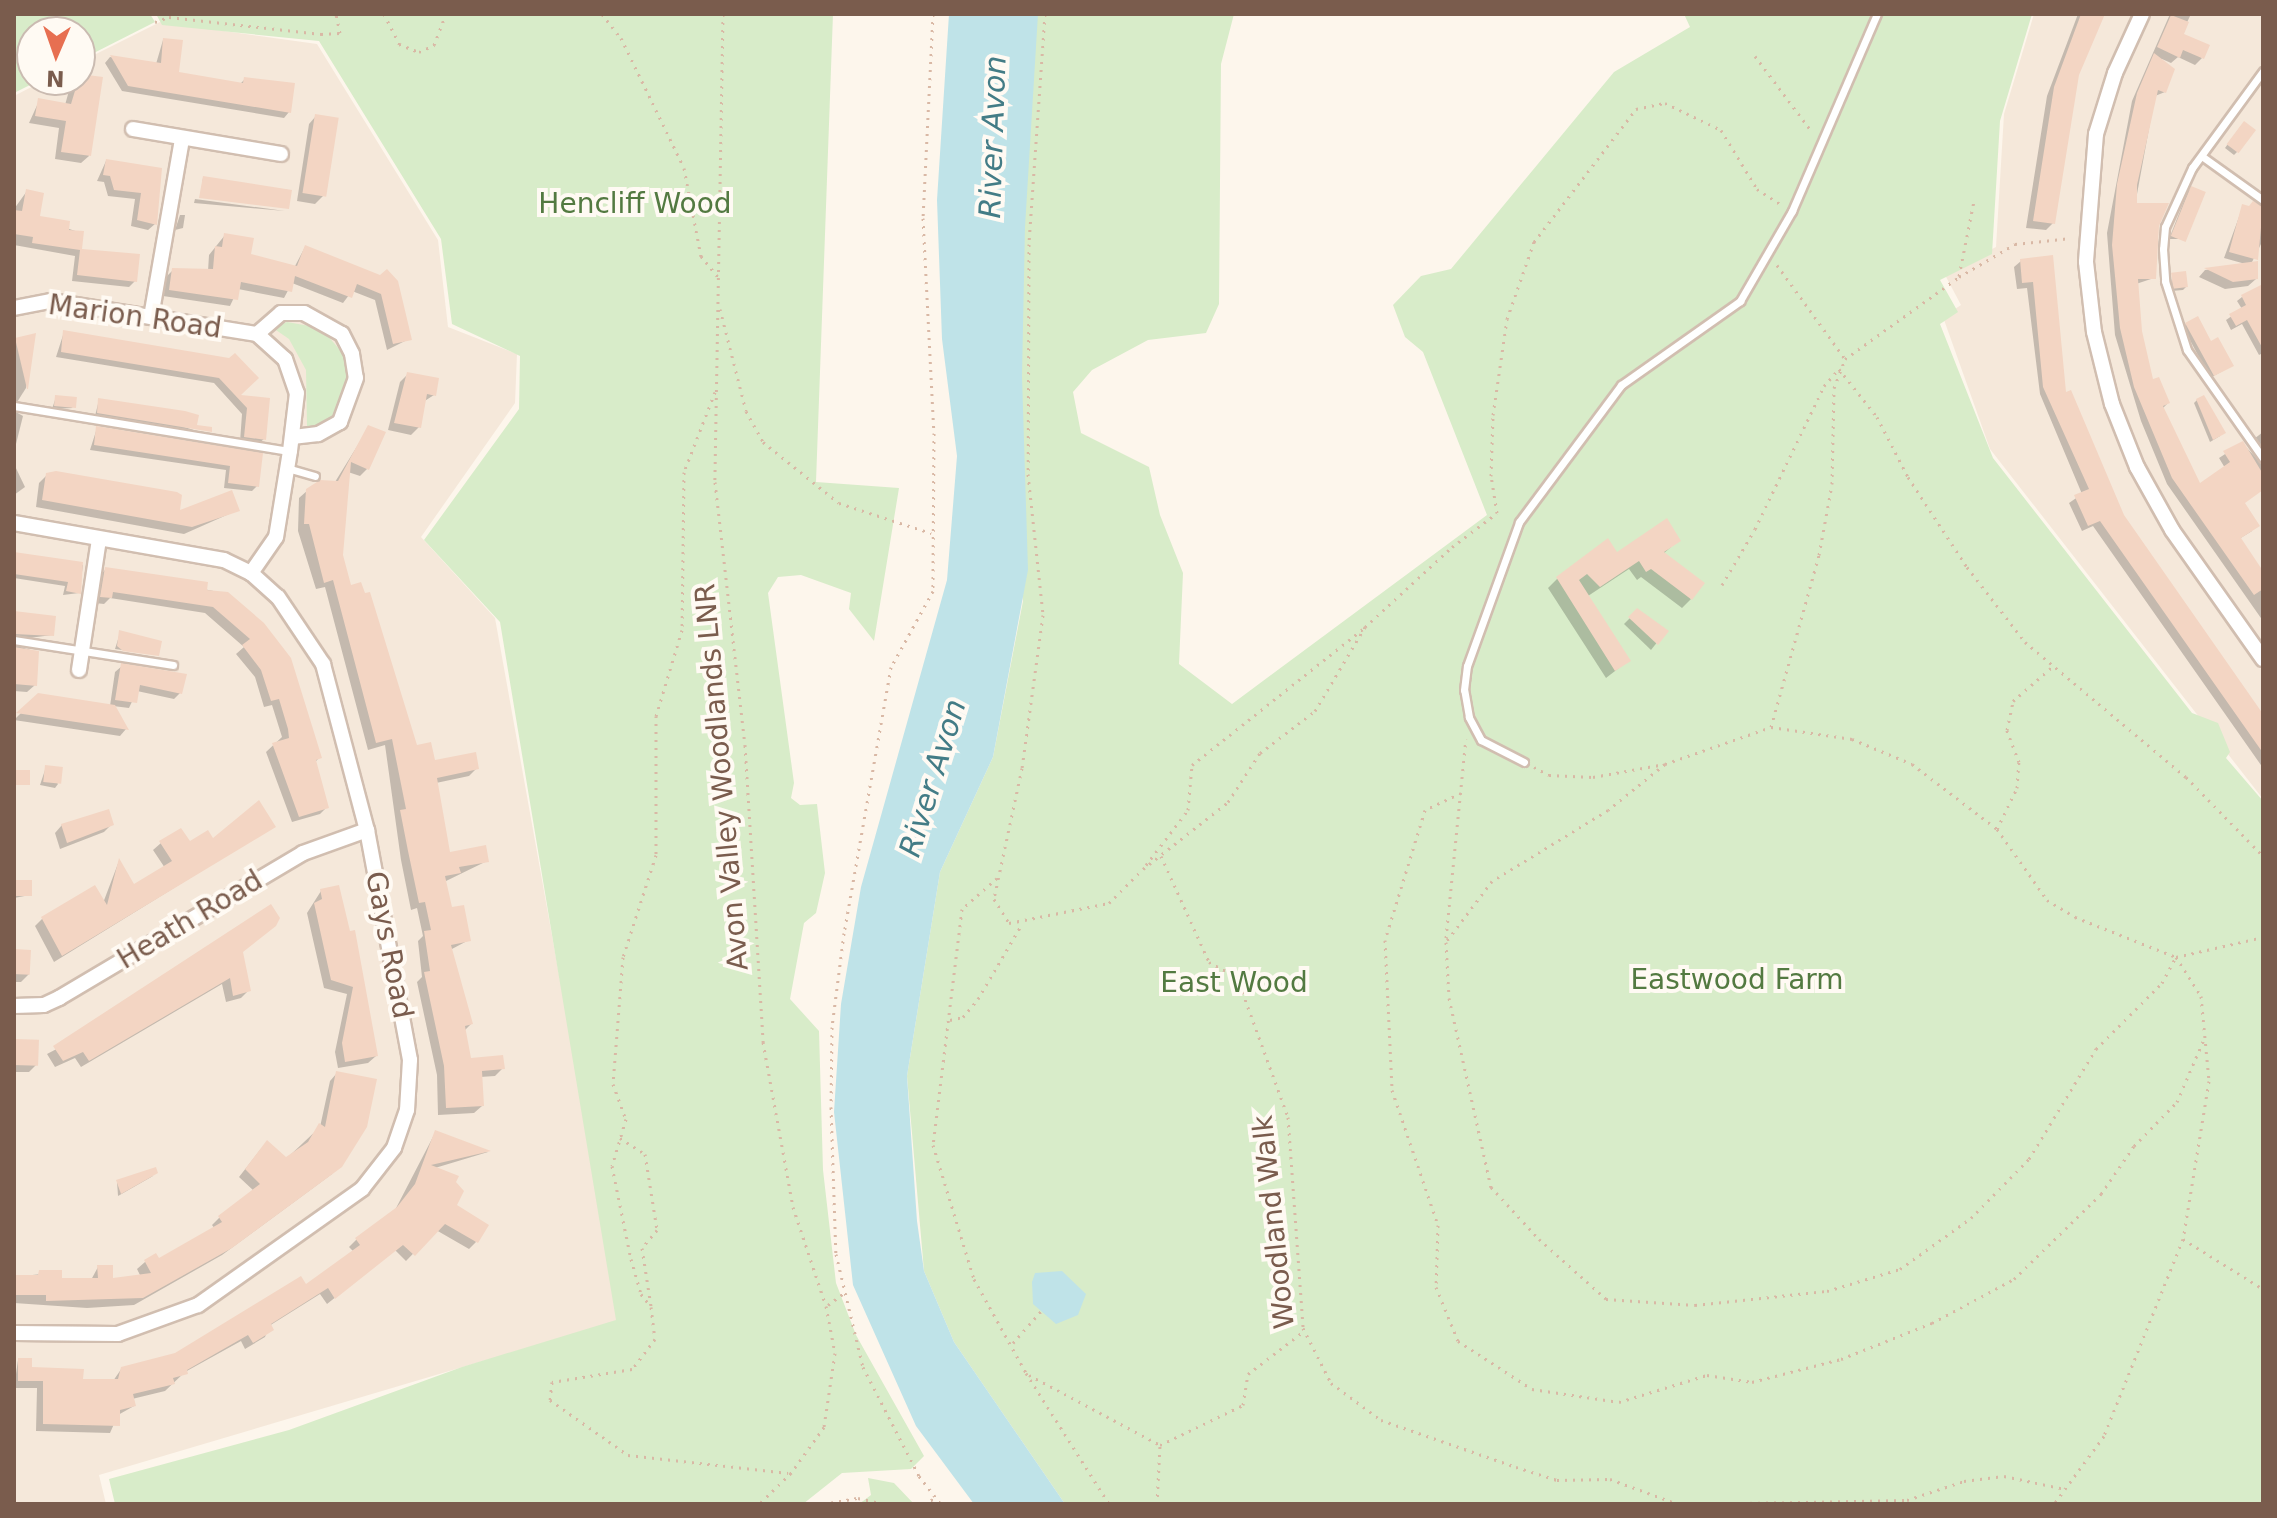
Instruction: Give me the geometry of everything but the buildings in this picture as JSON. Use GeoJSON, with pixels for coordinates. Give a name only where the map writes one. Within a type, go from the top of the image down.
{"type":"FeatureCollection","features":[{"type":"Feature","properties":{"kind":"street"},"geometry":{"type":"LineString","coordinates":[[2142,14],[2115,73],[2096,134],[2087,238],[2094,332],[2112,404],[2137,467],[2172,530],[2263,659]]}},
{"type":"Feature","properties":{"kind":"street"},"geometry":{"type":"LineString","coordinates":[[133,129],[182,140],[281,154]]}},
{"type":"Feature","properties":{"kind":"street"},"geometry":{"type":"LineString","coordinates":[[151,317],[182,140]]}},
{"type":"Feature","properties":{"kind":"street","name":"Marion Road"},"geometry":{"type":"LineString","coordinates":[[14,308],[51,301],[257,334],[285,359],[293,381],[291,444],[276,537],[251,573]]}},
{"type":"Feature","properties":{"kind":"street","name":"Marion Road"},"geometry":{"type":"LineString","coordinates":[[257,334],[281,313],[304,313],[342,334],[352,354],[356,378],[340,422],[291,444]]}},
{"type":"Feature","properties":{"kind":"street","name":"Gays Road"},"geometry":{"type":"LineString","coordinates":[[14,523],[224,560],[251,573],[278,597],[323,664],[367,830],[410,1060],[407,1110],[394,1148],[362,1189],[172,1318],[118,1334],[14,1333]]}},
{"type":"Feature","properties":{"kind":"street"},"geometry":{"type":"LineString","coordinates":[[79,670],[99,540]]}},
{"type":"Feature","properties":{"kind":"street","name":"Heath Road"},"geometry":{"type":"LineString","coordinates":[[14,1006],[44,1005],[59,998],[303,853],[367,830]]}},
{"type":"Feature","properties":{"kind":"lane"},"geometry":{"type":"LineString","coordinates":[[1524,762],[1481,740],[1469,717],[1467,666],[1519,522],[1621,385],[1740,301],[1770,255],[1792,211],[1877,14]]}},
{"type":"Feature","properties":{"kind":"lane"},"geometry":{"type":"LineString","coordinates":[[2263,71],[2192,168],[2165,227],[2165,281],[2187,350],[2263,458]]}},
{"type":"Feature","properties":{"kind":"lane"},"geometry":{"type":"LineString","coordinates":[[2203,157],[2263,200]]}},
{"type":"Feature","properties":{"kind":"lane"},"geometry":{"type":"LineString","coordinates":[[14,406],[291,444]]}},
{"type":"Feature","properties":{"kind":"lane"},"geometry":{"type":"LineString","coordinates":[[287,468],[315,476]]}},
{"type":"Feature","properties":{"kind":"lane"},"geometry":{"type":"LineString","coordinates":[[14,640],[173,665]]}},
{"type":"Feature","properties":{"kind":"path"},"geometry":{"type":"LineString","coordinates":[[155,22],[169,17],[321,34],[340,33],[336,14]]}},
{"type":"Feature","properties":{"kind":"path"},"geometry":{"type":"LineString","coordinates":[[384,14],[399,44],[419,52],[434,45],[446,14]]}},
{"type":"Feature","properties":{"kind":"path"},"geometry":{"type":"LineString","coordinates":[[602,14],[621,38],[684,168],[701,256],[719,278]]}},
{"type":"Feature","properties":{"kind":"path","name":"Avon Valley Woodlands LNR"},"geometry":{"type":"LineString","coordinates":[[723,14],[715,482],[745,745],[763,1042],[793,1207],[826,1306],[835,1353],[824,1427],[791,1473],[759,1504]]}},
{"type":"Feature","properties":{"kind":"path"},"geometry":{"type":"LineString","coordinates":[[933,14],[923,218],[934,433],[933,591],[891,667],[832,1027],[836,1254],[844,1293],[863,1367],[919,1476],[941,1504]]}},
{"type":"Feature","properties":{"kind":"path"},"geometry":{"type":"LineString","coordinates":[[1045,14],[1029,244],[1028,443],[1043,615],[1022,768],[997,878],[998,913],[1009,923],[1022,924],[1046,913],[1109,903],[1143,869],[1188,810],[1192,765],[1365,627],[1497,513],[1491,476],[1493,415],[1507,319],[1534,242],[1636,109],[1665,103],[1713,124],[1757,189],[1792,211]]}},
{"type":"Feature","properties":{"kind":"path"},"geometry":{"type":"LineString","coordinates":[[1755,56],[1823,143]]}},
{"type":"Feature","properties":{"kind":"path"},"geometry":{"type":"LineString","coordinates":[[1959,277],[1974,201]]}},
{"type":"Feature","properties":{"kind":"path"},"geometry":{"type":"LineString","coordinates":[[1722,585],[1755,529],[1824,386],[1845,359],[1959,277],[2015,244],[2052,237],[2087,238]]}},
{"type":"Feature","properties":{"kind":"path"},"geometry":{"type":"LineString","coordinates":[[1770,255],[1845,359]]}},
{"type":"Feature","properties":{"kind":"path"},"geometry":{"type":"LineString","coordinates":[[719,306],[746,411],[763,442],[839,503],[931,533]]}},
{"type":"Feature","properties":{"kind":"path"},"geometry":{"type":"LineString","coordinates":[[1839,369],[1877,417],[1908,477],[1967,567],[2025,642],[2186,777],[2263,856]]}},
{"type":"Feature","properties":{"kind":"path"},"geometry":{"type":"LineString","coordinates":[[1771,727],[1819,555],[1832,484],[1839,369]]}},
{"type":"Feature","properties":{"kind":"path"},"geometry":{"type":"LineString","coordinates":[[651,1307],[641,1294],[612,1166],[626,1119],[613,1084],[623,957],[656,855],[656,716],[682,630],[684,472],[717,389]]}},
{"type":"Feature","properties":{"kind":"path"},"geometry":{"type":"LineString","coordinates":[[1143,869],[1228,802],[1260,753],[1315,711],[1365,627]]}},
{"type":"Feature","properties":{"kind":"path"},"geometry":{"type":"LineString","coordinates":[[1997,829],[2017,788],[2019,762],[2007,730],[2013,701],[2052,667]]}},
{"type":"Feature","properties":{"kind":"path"},"geometry":{"type":"LineString","coordinates":[[1469,717],[1446,942],[1449,998],[1491,1187],[1539,1239],[1606,1299],[1695,1305],[1827,1291],[1900,1269],[1971,1218],[2029,1159],[2096,1049],[2162,983],[2176,957]]}},
{"type":"Feature","properties":{"kind":"path"},"geometry":{"type":"LineString","coordinates":[[1524,762],[1549,775],[1593,777],[1665,764],[1771,727],[1852,739],[1912,764],[1997,829],[2047,900],[2075,917],[2176,957],[2263,937]]}},
{"type":"Feature","properties":{"kind":"path"},"geometry":{"type":"LineString","coordinates":[[1446,942],[1492,881],[1608,810],[1665,764]]}},
{"type":"Feature","properties":{"kind":"path"},"geometry":{"type":"LineString","coordinates":[[1461,793],[1425,810],[1385,940],[1392,1090],[1438,1225],[1436,1287],[1458,1341],[1532,1389],[1619,1402],[1707,1375],[1752,1382],[1841,1359],[1932,1323],[2014,1279],[2101,1194],[2134,1146],[2177,1102],[2205,1036]]}},
{"type":"Feature","properties":{"kind":"path","name":"Woodland Walk"},"geometry":{"type":"LineString","coordinates":[[1161,856],[1209,962],[1237,977],[1288,1117],[1304,1331],[1331,1383],[1381,1420],[1557,1480],[1610,1479],[1678,1504]]}},
{"type":"Feature","properties":{"kind":"path"},"geometry":{"type":"LineString","coordinates":[[997,878],[962,909],[948,989],[950,1020],[933,1145],[974,1279],[1013,1343],[1026,1373],[1109,1504]]}},
{"type":"Feature","properties":{"kind":"path"},"geometry":{"type":"LineString","coordinates":[[950,1020],[963,1017],[978,999],[1022,924]]}},
{"type":"Feature","properties":{"kind":"path"},"geometry":{"type":"LineString","coordinates":[[2054,1504],[2104,1436],[2183,1239],[2209,1081],[2201,996],[2176,957]]}},
{"type":"Feature","properties":{"kind":"path"},"geometry":{"type":"LineString","coordinates":[[620,1138],[645,1154],[657,1230],[642,1248],[655,1339],[632,1369],[552,1382],[550,1400],[628,1455],[791,1473]]}},
{"type":"Feature","properties":{"kind":"path"},"geometry":{"type":"LineString","coordinates":[[2183,1239],[2263,1289]]}},
{"type":"Feature","properties":{"kind":"path"},"geometry":{"type":"LineString","coordinates":[[826,1306],[844,1293]]}},
{"type":"Feature","properties":{"kind":"path"},"geometry":{"type":"LineString","coordinates":[[1013,1343],[1043,1309]]}},
{"type":"Feature","properties":{"kind":"path"},"geometry":{"type":"LineString","coordinates":[[1160,1445],[1243,1405],[1248,1374],[1304,1331]]}},
{"type":"Feature","properties":{"kind":"path"},"geometry":{"type":"LineString","coordinates":[[1026,1373],[1160,1445]]}},
{"type":"Feature","properties":{"kind":"path"},"geometry":{"type":"LineString","coordinates":[[1157,1504],[1160,1445]]}},
{"type":"Feature","properties":{"kind":"path"},"geometry":{"type":"LineString","coordinates":[[1694,1504],[1907,1500],[1964,1481],[2004,1476],[2065,1489]]}},
{"type":"Feature","properties":{"kind":"path"},"geometry":{"type":"LineString","coordinates":[[823,1504],[858,1498],[885,1504]]}},
{"type":"Feature","properties":{"kind":"path"},"geometry":{"type":"LineString","coordinates":[[850,1504],[858,1498]]}},
{"type":"Feature","properties":{"kind":"path"},"geometry":{"type":"LineString","coordinates":[[924,1504],[936,1498]]}},
{"type":"Feature","properties":{"kind":"shaded area"},"geometry":{"type":"Polygon","coordinates":[[[2034,14],[2263,14],[2263,799],[1990,449],[1943,317],[1961,305],[1944,273],[1996,247],[2004,114],[2034,14]]]}},
{"type":"Feature","properties":{"kind":"shaded area"},"geometry":{"type":"Polygon","coordinates":[[[160,22],[317,44],[438,240],[448,327],[517,354],[515,403],[421,537],[495,618],[621,1320],[99,1475],[106,1504],[14,1504],[14,96],[96,96],[96,54],[160,22]]]}},
{"type":"Feature","properties":{"kind":"green space"},"geometry":{"type":"Polygon","coordinates":[[[14,14],[150,14],[155,22],[96,52],[96,16],[16,16],[14,93],[14,14]]]}},
{"type":"Feature","properties":{"kind":"green space","name":"Hencliff Wood"},"geometry":{"type":"Polygon","coordinates":[[[156,14],[833,14],[816,482],[899,488],[874,641],[849,609],[851,593],[801,575],[778,577],[768,593],[794,783],[791,798],[800,805],[817,804],[825,873],[816,913],[804,923],[790,999],[819,1031],[823,1170],[836,1283],[856,1335],[924,1456],[911,1469],[842,1473],[803,1504],[115,1504],[109,1479],[289,1430],[462,1367],[616,1320],[500,622],[424,540],[519,409],[520,356],[452,324],[441,239],[319,41],[162,25],[156,14]]]}},
{"type":"Feature","properties":{"kind":"green space","name":"Eastwood Farm"},"geometry":{"type":"Polygon","coordinates":[[[1028,14],[1234,14],[1221,64],[1219,304],[1206,333],[1148,340],[1092,370],[1073,392],[1081,433],[1149,467],[1160,515],[1183,573],[1179,664],[1232,704],[1487,515],[1423,352],[1405,337],[1393,305],[1421,276],[1451,269],[1614,72],[1690,27],[1684,14],[2032,14],[2000,121],[1992,254],[1940,280],[1958,312],[1940,324],[1993,458],[2192,713],[2218,723],[2230,752],[2226,758],[2263,801],[2263,1504],[1065,1504],[954,1342],[924,1271],[907,1076],[940,872],[993,757],[1023,601],[1015,540],[1028,14]]]}},
{"type":"Feature","properties":{"kind":"green space"},"geometry":{"type":"Polygon","coordinates":[[[287,322],[321,328],[346,357],[350,379],[336,416],[319,427],[307,426],[306,370],[289,339],[273,328],[287,322]]]}},
{"type":"Feature","properties":{"kind":"green space"},"geometry":{"type":"Polygon","coordinates":[[[868,1478],[894,1483],[914,1504],[859,1504],[871,1495],[868,1478]]]}},
{"type":"Feature","properties":{"kind":"water","name":"River Avon"},"geometry":{"type":"Polygon","coordinates":[[[949,14],[1038,14],[1025,227],[1022,376],[1028,570],[993,757],[940,872],[907,1076],[917,1221],[924,1271],[954,1342],[1065,1504],[974,1504],[916,1426],[853,1285],[834,1112],[841,1004],[861,887],[947,580],[957,456],[942,339],[937,200],[949,14]]]}},
{"type":"Feature","properties":{"kind":"water"},"geometry":{"type":"Polygon","coordinates":[[[1062,1271],[1086,1294],[1078,1315],[1056,1324],[1033,1304],[1032,1282],[1035,1273],[1062,1271]]]}},
{"type":"Feature","properties":{"kind":"park label","name":"East Wood"},"geometry":{"type":"Point","coordinates":[1234,983]}}]}
